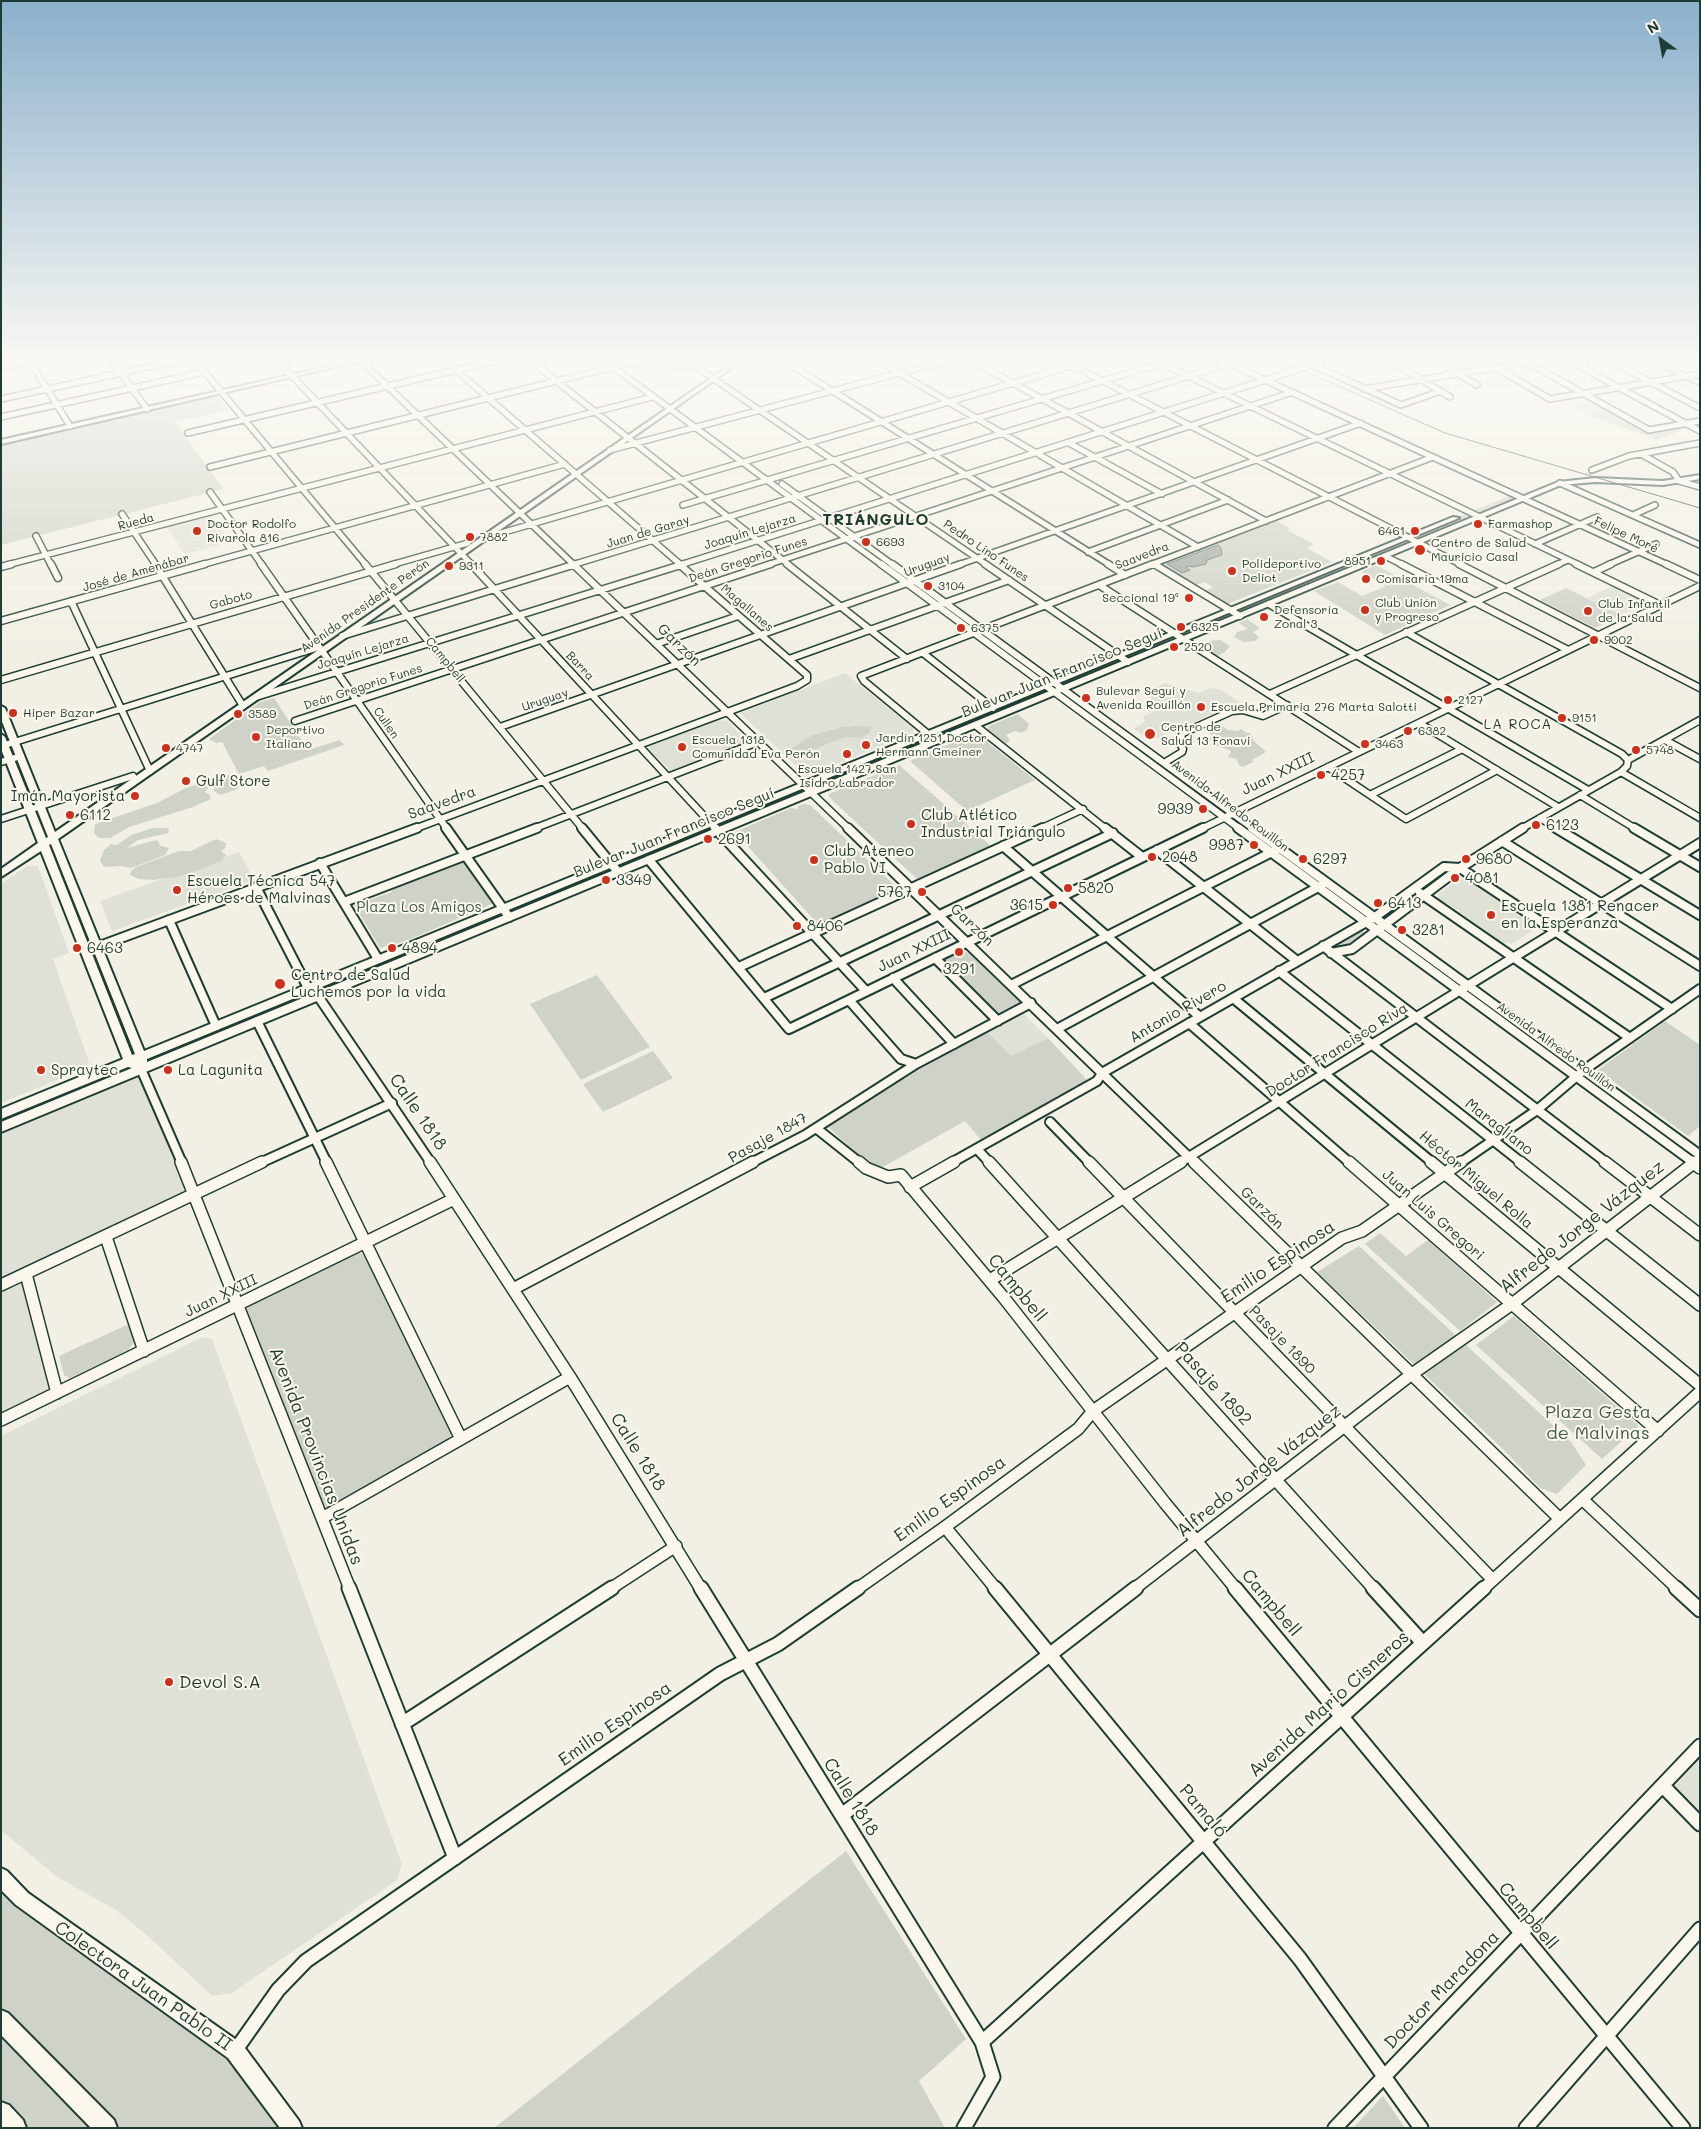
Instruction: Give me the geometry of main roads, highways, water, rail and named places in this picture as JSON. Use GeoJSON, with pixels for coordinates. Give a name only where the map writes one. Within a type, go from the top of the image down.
{"type":"FeatureCollection","features":[{"type":"Feature","properties":{"kind":"highway"},"geometry":{"type":"LineString","coordinates":[[1,2020],[106,2128]]}},
{"type":"Feature","properties":{"kind":"highway"},"geometry":{"type":"LineString","coordinates":[[1,2113],[15,2128]]}},
{"type":"Feature","properties":{"kind":"main road","name":"Avenida Presidente Perón"},"geometry":{"type":"LineString","coordinates":[[242,703],[256,697],[458,550],[595,457]]}},
{"type":"Feature","properties":{"kind":"main road","name":"Avenida Presidente Perón"},"geometry":{"type":"LineString","coordinates":[[574,472],[598,457]]}},
{"type":"Feature","properties":{"kind":"main road","name":"Bulevar Juan Francisco Seguí"},"geometry":{"type":"LineString","coordinates":[[1,1127],[318,996],[506,913],[714,827],[807,789],[976,725],[1560,483],[1585,480],[1654,483],[1700,470]]}},
{"type":"Feature","properties":{"kind":"main road","name":"Bulevar Juan Francisco Seguí"},"geometry":{"type":"LineString","coordinates":[[807,789],[928,734],[1553,479],[1575,474],[1643,478],[1700,477]]}},
{"type":"Feature","properties":{"kind":"main road","name":"Avenida Presidente Perón"},"geometry":{"type":"LineString","coordinates":[[458,550],[484,538],[518,511]]}},
{"type":"Feature","properties":{"kind":"main road","name":"Avenida Presidente Perón"},"geometry":{"type":"LineString","coordinates":[[1,874],[43,841],[394,598]]}},
{"type":"Feature","properties":{"kind":"main road","name":"Avenida Provincias Unidas"},"geometry":{"type":"LineString","coordinates":[[2,713],[42,806],[141,1056],[141,1069]]}},
{"type":"Feature","properties":{"kind":"main road"},"geometry":{"type":"LineString","coordinates":[[3,741],[6,760],[31,809],[128,1062],[141,1069]]}},
{"type":"Feature","properties":{"kind":"main road","name":"Avenida Presidente Perón"},"geometry":{"type":"LineString","coordinates":[[53,834],[133,776],[149,768]]}},
{"type":"Feature","properties":{"kind":"main road","name":"Bulevar Juan Francisco Seguí"},"geometry":{"type":"LineString","coordinates":[[615,868],[649,860],[714,827]]}},
{"type":"Feature","properties":{"kind":"main road","name":"Avenida Presidente Perón"},"geometry":{"type":"LineString","coordinates":[[1,866],[43,841]]}},
{"type":"Feature","properties":{"kind":"main road","name":"Bulevar Juan Francisco Seguí"},"geometry":{"type":"LineString","coordinates":[[1,1114],[378,959],[506,913]]}},
{"type":"Feature","properties":{"kind":"main road","name":"Colectora Juan Pablo II"},"geometry":{"type":"LineString","coordinates":[[1,1878],[22,1900],[236,2051],[292,2128]]}},
{"type":"Feature","properties":{"kind":"railway"},"geometry":{"type":"LineString","coordinates":[[1528,457],[1700,508]]}},
{"type":"Feature","properties":{"kind":"place","name":"Farmashop"},"geometry":{"type":"Point","coordinates":[1478,524]}},
{"type":"Feature","properties":{"kind":"place","name":"Doctor Rodolfo Rivarola 816"},"geometry":{"type":"Point","coordinates":[197,531]}},
{"type":"Feature","properties":{"kind":"place","name":"6461"},"geometry":{"type":"Point","coordinates":[1415,531]}},
{"type":"Feature","properties":{"kind":"place","name":"7882"},"geometry":{"type":"Point","coordinates":[470,537]}},
{"type":"Feature","properties":{"kind":"place","name":"6693"},"geometry":{"type":"Point","coordinates":[866,542]}},
{"type":"Feature","properties":{"kind":"place","name":"Centro de Salud Mauricio Casal"},"geometry":{"type":"Point","coordinates":[1420,550]}},
{"type":"Feature","properties":{"kind":"place","name":"8951"},"geometry":{"type":"Point","coordinates":[1381,561]}},
{"type":"Feature","properties":{"kind":"place","name":"9311"},"geometry":{"type":"Point","coordinates":[449,566]}},
{"type":"Feature","properties":{"kind":"place","name":"Polideportivo Deliot"},"geometry":{"type":"Point","coordinates":[1232,571]}},
{"type":"Feature","properties":{"kind":"place","name":"Comisaría 19ma"},"geometry":{"type":"Point","coordinates":[1366,579]}},
{"type":"Feature","properties":{"kind":"place","name":"3104"},"geometry":{"type":"Point","coordinates":[928,586]}},
{"type":"Feature","properties":{"kind":"place","name":"Seccional 19ª"},"geometry":{"type":"Point","coordinates":[1189,598]}},
{"type":"Feature","properties":{"kind":"place","name":"Club Unión y Progreso"},"geometry":{"type":"Point","coordinates":[1365,610]}},
{"type":"Feature","properties":{"kind":"place","name":"Club Infantil de la Salud"},"geometry":{"type":"Point","coordinates":[1588,611]}},
{"type":"Feature","properties":{"kind":"place","name":"Defensoría Zonal 3"},"geometry":{"type":"Point","coordinates":[1264,617]}},
{"type":"Feature","properties":{"kind":"place","name":"6325"},"geometry":{"type":"Point","coordinates":[1181,627]}},
{"type":"Feature","properties":{"kind":"place","name":"6375"},"geometry":{"type":"Point","coordinates":[961,628]}},
{"type":"Feature","properties":{"kind":"place","name":"9002"},"geometry":{"type":"Point","coordinates":[1594,640]}},
{"type":"Feature","properties":{"kind":"place","name":"2520"},"geometry":{"type":"Point","coordinates":[1174,647]}},
{"type":"Feature","properties":{"kind":"place","name":"Bulevar Seguí y Avenida Rouillón"},"geometry":{"type":"Point","coordinates":[1086,698]}},
{"type":"Feature","properties":{"kind":"place","name":"2127"},"geometry":{"type":"Point","coordinates":[1448,700]}},
{"type":"Feature","properties":{"kind":"place","name":"Escuela Primaria 276 Marta Salotti"},"geometry":{"type":"Point","coordinates":[1201,707]}},
{"type":"Feature","properties":{"kind":"place","name":"Hiper Bazar"},"geometry":{"type":"Point","coordinates":[13,713]}},
{"type":"Feature","properties":{"kind":"place","name":"3589"},"geometry":{"type":"Point","coordinates":[238,714]}},
{"type":"Feature","properties":{"kind":"place","name":"9151"},"geometry":{"type":"Point","coordinates":[1562,718]}},
{"type":"Feature","properties":{"kind":"place","name":"6382"},"geometry":{"type":"Point","coordinates":[1408,731]}},
{"type":"Feature","properties":{"kind":"place","name":"Centro de Salud 13 Fonavi"},"geometry":{"type":"Point","coordinates":[1150,734]}},
{"type":"Feature","properties":{"kind":"place","name":"Deportivo Italiano"},"geometry":{"type":"Point","coordinates":[256,737]}},
{"type":"Feature","properties":{"kind":"place","name":"3463"},"geometry":{"type":"Point","coordinates":[1365,744]}},
{"type":"Feature","properties":{"kind":"place","name":"Jardín 1251 Doctor Hermann Gmeiner"},"geometry":{"type":"Point","coordinates":[866,745]}},
{"type":"Feature","properties":{"kind":"place","name":"Escuela 1318 Comunidad Eva Perón"},"geometry":{"type":"Point","coordinates":[682,747]}},
{"type":"Feature","properties":{"kind":"place","name":"4747"},"geometry":{"type":"Point","coordinates":[166,748]}},
{"type":"Feature","properties":{"kind":"place","name":"5748"},"geometry":{"type":"Point","coordinates":[1636,750]}},
{"type":"Feature","properties":{"kind":"place","name":"Escuela 1427 San Isidro Labrador"},"geometry":{"type":"Point","coordinates":[847,754]}},
{"type":"Feature","properties":{"kind":"place","name":"4257"},"geometry":{"type":"Point","coordinates":[1321,775]}},
{"type":"Feature","properties":{"kind":"place","name":"Gulf Store"},"geometry":{"type":"Point","coordinates":[186,781]}},
{"type":"Feature","properties":{"kind":"place","name":"Imán Mayorista"},"geometry":{"type":"Point","coordinates":[135,796]}},
{"type":"Feature","properties":{"kind":"place","name":"9939"},"geometry":{"type":"Point","coordinates":[1203,809]}},
{"type":"Feature","properties":{"kind":"place","name":"6112"},"geometry":{"type":"Point","coordinates":[70,815]}},
{"type":"Feature","properties":{"kind":"place","name":"Club Atlético Industrial Triángulo"},"geometry":{"type":"Point","coordinates":[911,824]}},
{"type":"Feature","properties":{"kind":"place","name":"6123"},"geometry":{"type":"Point","coordinates":[1536,825]}},
{"type":"Feature","properties":{"kind":"place","name":"2691"},"geometry":{"type":"Point","coordinates":[708,839]}},
{"type":"Feature","properties":{"kind":"place","name":"9987"},"geometry":{"type":"Point","coordinates":[1254,845]}},
{"type":"Feature","properties":{"kind":"place","name":"2048"},"geometry":{"type":"Point","coordinates":[1152,857]}},
{"type":"Feature","properties":{"kind":"place","name":"6297"},"geometry":{"type":"Point","coordinates":[1303,859]}},
{"type":"Feature","properties":{"kind":"place","name":"9680"},"geometry":{"type":"Point","coordinates":[1466,859]}},
{"type":"Feature","properties":{"kind":"place","name":"Club Ateneo Pablo VI"},"geometry":{"type":"Point","coordinates":[814,860]}},
{"type":"Feature","properties":{"kind":"place","name":"4081"},"geometry":{"type":"Point","coordinates":[1455,878]}},
{"type":"Feature","properties":{"kind":"place","name":"3349"},"geometry":{"type":"Point","coordinates":[606,880]}},
{"type":"Feature","properties":{"kind":"place","name":"5820"},"geometry":{"type":"Point","coordinates":[1068,888]}},
{"type":"Feature","properties":{"kind":"place","name":"Escuela Técnica 547 Héroes de Malvinas"},"geometry":{"type":"Point","coordinates":[177,890]}},
{"type":"Feature","properties":{"kind":"place","name":"5767"},"geometry":{"type":"Point","coordinates":[922,892]}},
{"type":"Feature","properties":{"kind":"place","name":"6413"},"geometry":{"type":"Point","coordinates":[1378,903]}},
{"type":"Feature","properties":{"kind":"place","name":"3615"},"geometry":{"type":"Point","coordinates":[1053,905]}},
{"type":"Feature","properties":{"kind":"place","name":"Escuela 1381 Renacer en la Esperanza"},"geometry":{"type":"Point","coordinates":[1491,915]}},
{"type":"Feature","properties":{"kind":"place","name":"8406"},"geometry":{"type":"Point","coordinates":[797,926]}},
{"type":"Feature","properties":{"kind":"place","name":"3281"},"geometry":{"type":"Point","coordinates":[1402,930]}},
{"type":"Feature","properties":{"kind":"place","name":"6463"},"geometry":{"type":"Point","coordinates":[77,948]}},
{"type":"Feature","properties":{"kind":"place","name":"4894"},"geometry":{"type":"Point","coordinates":[392,948]}},
{"type":"Feature","properties":{"kind":"place","name":"3291"},"geometry":{"type":"Point","coordinates":[959,952]}},
{"type":"Feature","properties":{"kind":"place","name":"Centro de Salud Luchemos por la vida"},"geometry":{"type":"Point","coordinates":[280,984]}},
{"type":"Feature","properties":{"kind":"place","name":"Spraytec"},"geometry":{"type":"Point","coordinates":[41,1070]}},
{"type":"Feature","properties":{"kind":"place","name":"La Lagunita"},"geometry":{"type":"Point","coordinates":[168,1070]}},
{"type":"Feature","properties":{"kind":"place","name":"Devol S.A"},"geometry":{"type":"Point","coordinates":[169,1682]}},
{"type":"Feature","properties":{"kind":"district","name":"TRIÁNGULO"},"geometry":{"type":"Point","coordinates":[876,520]}},
{"type":"Feature","properties":{"kind":"district","name":"LA ROCA"},"geometry":{"type":"Point","coordinates":[1518,725]}},
{"type":"Feature","properties":{"kind":"park label","name":"Plaza Los Amigos"},"geometry":{"type":"Point","coordinates":[419,907]}},
{"type":"Feature","properties":{"kind":"park label","name":"Plaza Gesta de Malvinas"},"geometry":{"type":"Point","coordinates":[1598,1422]}}]}
